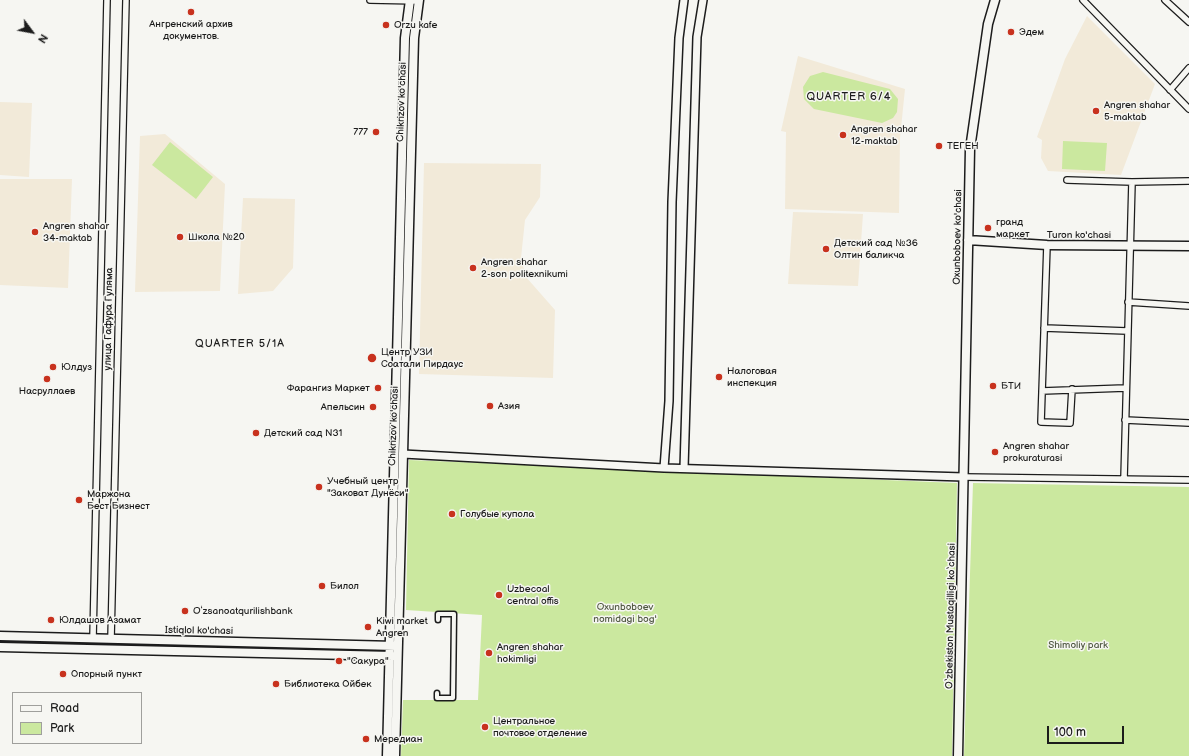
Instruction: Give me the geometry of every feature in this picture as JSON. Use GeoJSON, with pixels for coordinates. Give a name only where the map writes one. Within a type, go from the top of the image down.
{"type":"FeatureCollection","features":[{"type":"Feature","properties":{"kind":"main road","name":"Chikrizov ko'chasi"},"geometry":{"type":"LineString","coordinates":[[395,619],[405,38],[410,0]]}},
{"type":"Feature","properties":{"kind":"main road","name":"Oxunboboev ko'chasi"},"geometry":{"type":"LineString","coordinates":[[964,477],[970,149],[988,24],[995,0]]}},
{"type":"Feature","properties":{"kind":"main road","name":"Chikrizov ko'chasi"},"geometry":{"type":"LineString","coordinates":[[395,756],[394,646],[403,454],[414,38],[419,1]]}},
{"type":"Feature","properties":{"kind":"main road","name":"Turon ko'chasi"},"geometry":{"type":"LineString","coordinates":[[968,240],[1047,245],[1189,246]]}},
{"type":"Feature","properties":{"kind":"main road","name":"O‘zbekiston Mustaqilligi ko‘chasi"},"geometry":{"type":"LineString","coordinates":[[958,756],[964,477]]}},
{"type":"Feature","properties":{"kind":"main road","name":"Istiqlol ko'chasi"},"geometry":{"type":"LineString","coordinates":[[0,636],[394,646]]}},
{"type":"Feature","properties":{"kind":"main road"},"geometry":{"type":"LineString","coordinates":[[60,649],[61,638]]}},
{"type":"Feature","properties":{"kind":"main road","name":"Istiqlol ko'chasi"},"geometry":{"type":"LineString","coordinates":[[0,648],[394,656]]}},
{"type":"Feature","properties":{"kind":"main road","name":"Chikrizov ko'chasi"},"geometry":{"type":"LineString","coordinates":[[387,756],[394,656]]}},
{"type":"Feature","properties":{"kind":"street"},"geometry":{"type":"LineString","coordinates":[[93,638],[107,0]]}},
{"type":"Feature","properties":{"kind":"street","name":"улица Гафура Гуляма"},"geometry":{"type":"LineString","coordinates":[[111,638],[126,0]]}},
{"type":"Feature","properties":{"kind":"street"},"geometry":{"type":"LineString","coordinates":[[370,0],[419,1]]}},
{"type":"Feature","properties":{"kind":"street"},"geometry":{"type":"LineString","coordinates":[[664,468],[669,401],[672,202],[679,38],[684,0]]}},
{"type":"Feature","properties":{"kind":"street"},"geometry":{"type":"LineString","coordinates":[[684,468],[697,37],[703,0]]}},
{"type":"Feature","properties":{"kind":"street"},"geometry":{"type":"LineString","coordinates":[[1083,0],[1189,109]]}},
{"type":"Feature","properties":{"kind":"street"},"geometry":{"type":"LineString","coordinates":[[1165,0],[1189,22]]}},
{"type":"Feature","properties":{"kind":"street"},"geometry":{"type":"LineString","coordinates":[[1170,90],[1189,68]]}},
{"type":"Feature","properties":{"kind":"street"},"geometry":{"type":"LineString","coordinates":[[1067,180],[1189,182]]}},
{"type":"Feature","properties":{"kind":"street"},"geometry":{"type":"LineString","coordinates":[[1124,479],[1125,388],[1132,182]]}},
{"type":"Feature","properties":{"kind":"street"},"geometry":{"type":"LineString","coordinates":[[1047,245],[1041,422],[1070,423],[1072,390]]}},
{"type":"Feature","properties":{"kind":"street"},"geometry":{"type":"LineString","coordinates":[[1128,302],[1189,306]]}},
{"type":"Feature","properties":{"kind":"street"},"geometry":{"type":"LineString","coordinates":[[1044,328],[1127,332]]}},
{"type":"Feature","properties":{"kind":"street"},"geometry":{"type":"LineString","coordinates":[[1042,391],[1125,388]]}},
{"type":"Feature","properties":{"kind":"street"},"geometry":{"type":"LineString","coordinates":[[1125,420],[1189,423]]}},
{"type":"Feature","properties":{"kind":"street"},"geometry":{"type":"LineString","coordinates":[[403,454],[664,468],[964,477],[1189,480]]}},
{"type":"Feature","properties":{"kind":"street"},"geometry":{"type":"LineString","coordinates":[[437,693],[437,698],[452,698],[454,614],[438,614],[438,620]]}},
{"type":"Feature","properties":{"kind":"shaded area","name":"Angren shahar 5-maktab"},"geometry":{"type":"Polygon","coordinates":[[[1087,16],[1155,84],[1121,175],[1048,171],[1041,158],[1042,140],[1037,137],[1065,59],[1087,16]]]}},
{"type":"Feature","properties":{"kind":"shaded area","name":"Angren shahar 12-maktab"},"geometry":{"type":"Polygon","coordinates":[[[798,56],[905,89],[900,138],[899,213],[785,209],[786,132],[781,131],[798,56]]]}},
{"type":"Feature","properties":{"kind":"shaded area"},"geometry":{"type":"Polygon","coordinates":[[[0,102],[32,103],[29,177],[0,175],[0,102]]]}},
{"type":"Feature","properties":{"kind":"shaded area","name":"Школа №20"},"geometry":{"type":"Polygon","coordinates":[[[165,134],[225,184],[220,291],[135,292],[140,136],[165,134]]]}},
{"type":"Feature","properties":{"kind":"shaded area","name":"Angren shahar 2-son politexnikumi"},"geometry":{"type":"Polygon","coordinates":[[[424,163],[541,164],[540,197],[525,220],[521,258],[526,277],[555,310],[553,378],[419,374],[424,163]]]}},
{"type":"Feature","properties":{"kind":"shaded area","name":"Angren shahar 34-maktab"},"geometry":{"type":"Polygon","coordinates":[[[0,179],[72,179],[68,288],[0,285],[0,179]]]}},
{"type":"Feature","properties":{"kind":"shaded area"},"geometry":{"type":"Polygon","coordinates":[[[243,198],[295,199],[293,268],[273,291],[238,294],[243,198]]]}},
{"type":"Feature","properties":{"kind":"shaded area","name":"Детский сад №36 Олтин баликча"},"geometry":{"type":"Polygon","coordinates":[[[793,212],[863,214],[858,286],[788,284],[793,212]]]}},
{"type":"Feature","properties":{"kind":"green space"},"geometry":{"type":"Polygon","coordinates":[[[823,72],[890,89],[898,99],[897,112],[893,118],[882,123],[814,109],[804,99],[803,87],[810,76],[823,72]]]}},
{"type":"Feature","properties":{"kind":"green space"},"geometry":{"type":"Polygon","coordinates":[[[1063,141],[1107,143],[1105,171],[1062,169],[1063,141]]]}},
{"type":"Feature","properties":{"kind":"green space"},"geometry":{"type":"Polygon","coordinates":[[[170,142],[213,177],[196,199],[152,165],[170,142]]]}},
{"type":"Feature","properties":{"kind":"green space","name":"Oxunboboev nomidagi bog'"},"geometry":{"type":"Polygon","coordinates":[[[409,460],[957,483],[952,756],[401,756],[403,700],[478,700],[482,615],[406,610],[409,460]]]}},
{"type":"Feature","properties":{"kind":"green space","name":"Shimoliy park"},"geometry":{"type":"Polygon","coordinates":[[[973,483],[1189,487],[1189,756],[964,756],[973,483]]]}},
{"type":"Feature","properties":{"kind":"place","name":"Ангренский архив документов."},"geometry":{"type":"Point","coordinates":[191,12]}},
{"type":"Feature","properties":{"kind":"place","name":"Orzu kafe"},"geometry":{"type":"Point","coordinates":[386,25]}},
{"type":"Feature","properties":{"kind":"place","name":"Эдем"},"geometry":{"type":"Point","coordinates":[1011,32]}},
{"type":"Feature","properties":{"kind":"place","name":"Angren shahar 5-maktab"},"geometry":{"type":"Point","coordinates":[1096,111]}},
{"type":"Feature","properties":{"kind":"place","name":"777"},"geometry":{"type":"Point","coordinates":[376,132]}},
{"type":"Feature","properties":{"kind":"place","name":"Angren shahar 12-maktab"},"geometry":{"type":"Point","coordinates":[843,135]}},
{"type":"Feature","properties":{"kind":"place","name":"ТЕГЕН"},"geometry":{"type":"Point","coordinates":[939,146]}},
{"type":"Feature","properties":{"kind":"place","name":"гранд маркет"},"geometry":{"type":"Point","coordinates":[988,228]}},
{"type":"Feature","properties":{"kind":"place","name":"Angren shahar 34-maktab"},"geometry":{"type":"Point","coordinates":[35,232]}},
{"type":"Feature","properties":{"kind":"place","name":"Школа №20"},"geometry":{"type":"Point","coordinates":[180,237]}},
{"type":"Feature","properties":{"kind":"place","name":"Детский сад №36 Олтин баликча"},"geometry":{"type":"Point","coordinates":[826,249]}},
{"type":"Feature","properties":{"kind":"place","name":"Angren shahar 2-son politexnikumi"},"geometry":{"type":"Point","coordinates":[473,268]}},
{"type":"Feature","properties":{"kind":"place","name":"Центр УЗИ Соатали Пирдаус"},"geometry":{"type":"Point","coordinates":[372,358]}},
{"type":"Feature","properties":{"kind":"place","name":"Юлдуз"},"geometry":{"type":"Point","coordinates":[53,367]}},
{"type":"Feature","properties":{"kind":"place","name":"Налоговая инспекция"},"geometry":{"type":"Point","coordinates":[719,377]}},
{"type":"Feature","properties":{"kind":"place","name":"Насруллаев"},"geometry":{"type":"Point","coordinates":[47,379]}},
{"type":"Feature","properties":{"kind":"place","name":"БТИ"},"geometry":{"type":"Point","coordinates":[993,386]}},
{"type":"Feature","properties":{"kind":"place","name":"Фарангиз Маркет"},"geometry":{"type":"Point","coordinates":[378,388]}},
{"type":"Feature","properties":{"kind":"place","name":"Азия"},"geometry":{"type":"Point","coordinates":[490,406]}},
{"type":"Feature","properties":{"kind":"place","name":"Апельсин"},"geometry":{"type":"Point","coordinates":[373,407]}},
{"type":"Feature","properties":{"kind":"place","name":"Детский сад N31"},"geometry":{"type":"Point","coordinates":[256,433]}},
{"type":"Feature","properties":{"kind":"place","name":"Angren shahar prokuraturasi"},"geometry":{"type":"Point","coordinates":[995,452]}},
{"type":"Feature","properties":{"kind":"place","name":"Учебный центр \"Заковат Дунёси\""},"geometry":{"type":"Point","coordinates":[319,487]}},
{"type":"Feature","properties":{"kind":"place","name":"Маржона Бест Бизнест"},"geometry":{"type":"Point","coordinates":[79,500]}},
{"type":"Feature","properties":{"kind":"place","name":"Голубые купола"},"geometry":{"type":"Point","coordinates":[452,514]}},
{"type":"Feature","properties":{"kind":"place","name":"Билол"},"geometry":{"type":"Point","coordinates":[322,586]}},
{"type":"Feature","properties":{"kind":"place","name":"Uzbecoal central offis"},"geometry":{"type":"Point","coordinates":[499,595]}},
{"type":"Feature","properties":{"kind":"place","name":"Oʻzsanoatqurilishbank"},"geometry":{"type":"Point","coordinates":[185,611]}},
{"type":"Feature","properties":{"kind":"place","name":"Юлдашов Азамат"},"geometry":{"type":"Point","coordinates":[51,620]}},
{"type":"Feature","properties":{"kind":"place","name":"Kiwi market Angren"},"geometry":{"type":"Point","coordinates":[368,627]}},
{"type":"Feature","properties":{"kind":"place","name":"Angren shahar hokimligi"},"geometry":{"type":"Point","coordinates":[489,653]}},
{"type":"Feature","properties":{"kind":"place","name":"\"Сакура\""},"geometry":{"type":"Point","coordinates":[339,661]}},
{"type":"Feature","properties":{"kind":"place","name":"Опорный пункт"},"geometry":{"type":"Point","coordinates":[63,674]}},
{"type":"Feature","properties":{"kind":"place","name":"Библиотека Ойбек"},"geometry":{"type":"Point","coordinates":[276,684]}},
{"type":"Feature","properties":{"kind":"place","name":"Центральное почтовое отделение"},"geometry":{"type":"Point","coordinates":[485,727]}},
{"type":"Feature","properties":{"kind":"place","name":"Мередиан"},"geometry":{"type":"Point","coordinates":[366,739]}},
{"type":"Feature","properties":{"kind":"district","name":"QUARTER 6/4"},"geometry":{"type":"Point","coordinates":[849,97]}},
{"type":"Feature","properties":{"kind":"district","name":"QUARTER 5/1A"},"geometry":{"type":"Point","coordinates":[240,344]}}]}
